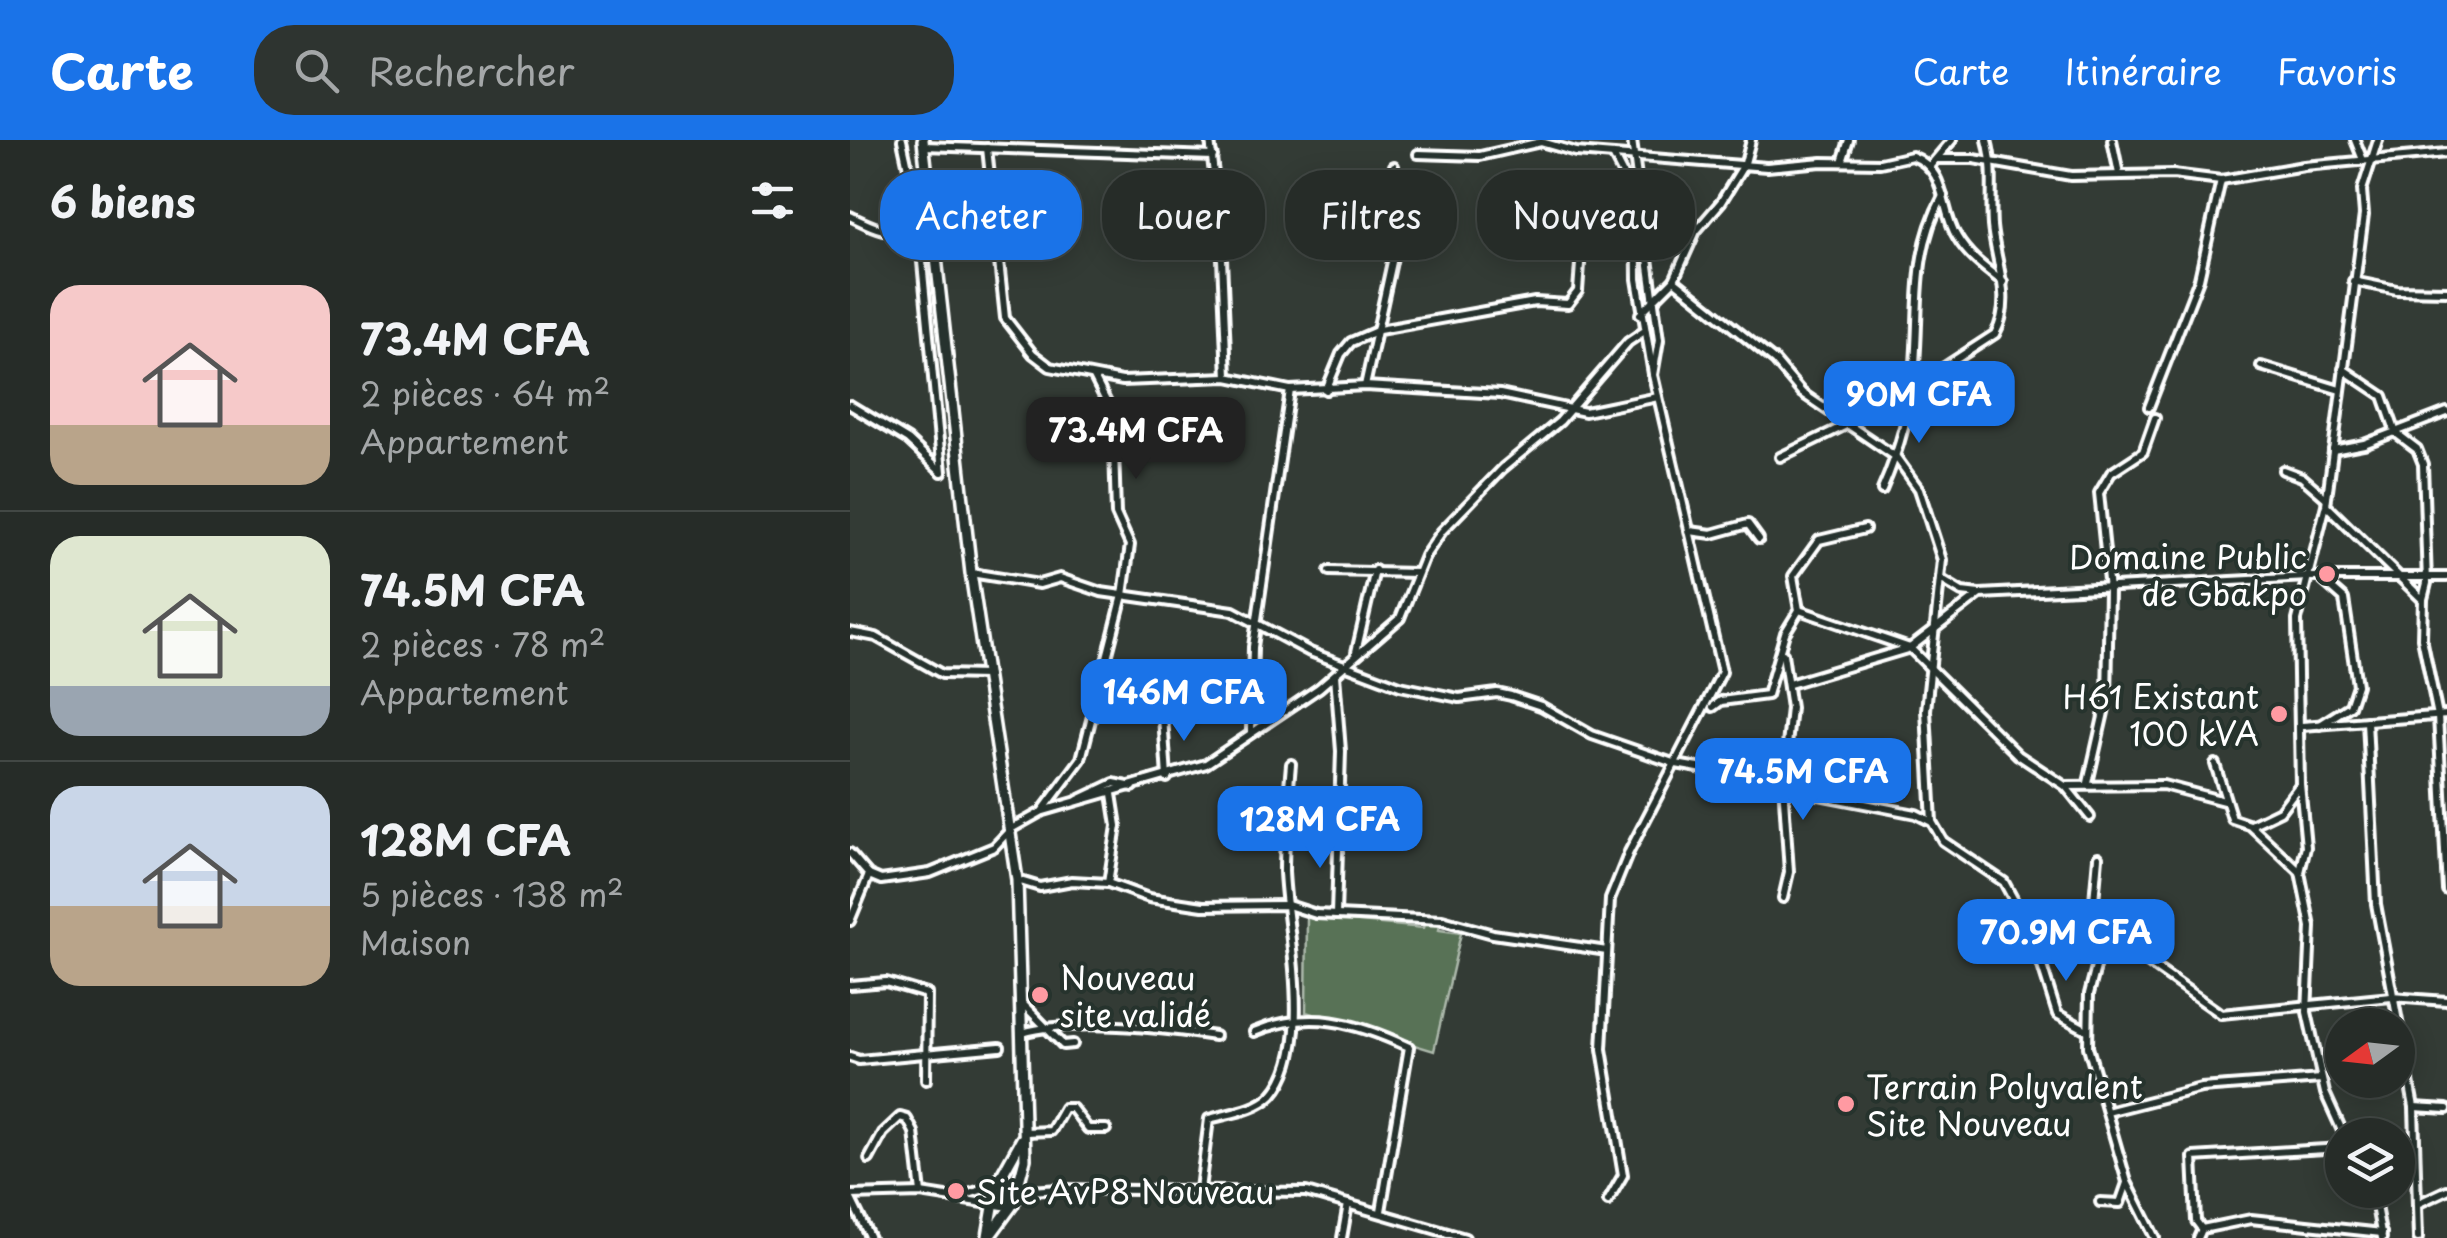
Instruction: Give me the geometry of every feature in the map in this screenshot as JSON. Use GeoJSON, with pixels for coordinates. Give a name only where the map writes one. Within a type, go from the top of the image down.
{"type":"FeatureCollection","features":[{"type":"Feature","properties":{"kind":"main road"},"geometry":{"type":"LineString","coordinates":[[924,143],[928,170]]}},
{"type":"Feature","properties":{"kind":"main road"},"geometry":{"type":"LineString","coordinates":[[939,260],[972,573],[1017,880],[1025,1132],[1013,1204],[987,1238]]}},
{"type":"Feature","properties":{"kind":"main road"},"geometry":{"type":"LineString","coordinates":[[987,1238],[997,1184],[1025,1132]]}},
{"type":"Feature","properties":{"kind":"street"},"geometry":{"type":"LineString","coordinates":[[902,140],[909,170]]}},
{"type":"Feature","properties":{"kind":"street"},"geometry":{"type":"LineString","coordinates":[[1632,140],[1637,170]]}},
{"type":"Feature","properties":{"kind":"street"},"geometry":{"type":"LineString","coordinates":[[1640,314],[1674,280],[1696,231],[1721,202],[1745,163],[1751,140]]}},
{"type":"Feature","properties":{"kind":"street"},"geometry":{"type":"LineString","coordinates":[[1842,162],[1849,140]]}},
{"type":"Feature","properties":{"kind":"street"},"geometry":{"type":"LineString","coordinates":[[1929,167],[1952,140]]}},
{"type":"Feature","properties":{"kind":"street"},"geometry":{"type":"LineString","coordinates":[[1780,457],[1848,424],[1876,402],[1912,388],[1994,334],[2000,325],[2003,282],[1992,222],[1994,164],[1987,140]]}},
{"type":"Feature","properties":{"kind":"street"},"geometry":{"type":"LineString","coordinates":[[2112,140],[2118,174]]}},
{"type":"Feature","properties":{"kind":"street"},"geometry":{"type":"LineString","coordinates":[[2355,140],[2362,160]]}},
{"type":"Feature","properties":{"kind":"street"},"geometry":{"type":"LineString","coordinates":[[2337,1118],[2321,1079],[2307,1003],[2311,927],[2300,872],[2306,847],[2300,784],[2298,620],[2326,502],[2364,215],[2362,190],[2378,140]]}},
{"type":"Feature","properties":{"kind":"street"},"geometry":{"type":"LineString","coordinates":[[1212,141],[1222,235],[1228,377]]}},
{"type":"Feature","properties":{"kind":"street"},"geometry":{"type":"LineString","coordinates":[[1418,154],[1480,156],[1541,142],[1576,152],[1780,168],[1880,163],[1912,156],[1929,167],[1944,196],[1949,224],[1959,242],[2003,282]]}},
{"type":"Feature","properties":{"kind":"street"},"geometry":{"type":"LineString","coordinates":[[924,143],[1213,156]]}},
{"type":"Feature","properties":{"kind":"street"},"geometry":{"type":"LineString","coordinates":[[988,148],[1005,318],[1033,354],[1050,368],[1094,377],[1228,377],[1290,390],[1365,386],[1500,394],[1569,410],[1598,412],[1658,397]]}},
{"type":"Feature","properties":{"kind":"street"},"geometry":{"type":"LineString","coordinates":[[1937,160],[2071,176],[2118,174],[2221,180],[2362,160],[2447,153]]}},
{"type":"Feature","properties":{"kind":"street"},"geometry":{"type":"LineString","coordinates":[[1613,155],[1621,170]]}},
{"type":"Feature","properties":{"kind":"street"},"geometry":{"type":"LineString","coordinates":[[1365,386],[1403,211],[1394,166]]}},
{"type":"Feature","properties":{"kind":"street"},"geometry":{"type":"LineString","coordinates":[[2149,406],[2199,279],[2221,180]]}},
{"type":"Feature","properties":{"kind":"street"},"geometry":{"type":"LineString","coordinates":[[1882,490],[1896,458],[1912,388],[1916,283],[1944,196]]}},
{"type":"Feature","properties":{"kind":"street"},"geometry":{"type":"LineString","coordinates":[[850,216],[880,229]]}},
{"type":"Feature","properties":{"kind":"street"},"geometry":{"type":"LineString","coordinates":[[850,405],[908,440],[942,472],[934,409],[935,368],[920,260]]}},
{"type":"Feature","properties":{"kind":"street"},"geometry":{"type":"LineString","coordinates":[[1608,1201],[1623,1174],[1602,1050],[1610,900],[1722,672],[1643,332],[1637,260]]}},
{"type":"Feature","properties":{"kind":"street"},"geometry":{"type":"LineString","coordinates":[[1649,260],[1659,349],[1653,375]]}},
{"type":"Feature","properties":{"kind":"street"},"geometry":{"type":"LineString","coordinates":[[1326,390],[1341,354],[1352,342],[1378,330],[1535,302],[1568,304],[1576,298],[1580,264]]}},
{"type":"Feature","properties":{"kind":"street"},"geometry":{"type":"LineString","coordinates":[[1674,280],[1775,362],[1802,393],[1896,458],[1910,473],[1932,522],[1942,580],[1926,710],[1932,822],[1944,841],[2004,882],[2032,934],[2057,1014],[2087,1030]]}},
{"type":"Feature","properties":{"kind":"street"},"geometry":{"type":"LineString","coordinates":[[2354,282],[2397,290],[2447,290]]}},
{"type":"Feature","properties":{"kind":"street"},"geometry":{"type":"LineString","coordinates":[[850,853],[869,876],[881,880],[930,873],[994,847],[1011,829],[1042,811],[1206,764],[1334,674],[1400,618],[1418,573],[1442,531],[1569,410],[1628,342],[1643,332]]}},
{"type":"Feature","properties":{"kind":"street"},"geometry":{"type":"LineString","coordinates":[[2261,366],[2340,390]]}},
{"type":"Feature","properties":{"kind":"street"},"geometry":{"type":"LineString","coordinates":[[2343,369],[2382,396],[2390,406],[2396,433],[2417,449],[2422,464],[2426,578],[2422,638],[2442,716],[2447,890]]}},
{"type":"Feature","properties":{"kind":"street"},"geometry":{"type":"LineString","coordinates":[[1042,811],[1081,759],[1123,595],[1130,545],[1116,514],[1114,415],[1094,377]]}},
{"type":"Feature","properties":{"kind":"street"},"geometry":{"type":"LineString","coordinates":[[1251,731],[1257,622],[1290,390]]}},
{"type":"Feature","properties":{"kind":"street"},"geometry":{"type":"LineString","coordinates":[[2333,450],[2396,433],[2447,412]]}},
{"type":"Feature","properties":{"kind":"street"},"geometry":{"type":"LineString","coordinates":[[2088,784],[2107,699],[2109,590],[2100,494],[2111,474],[2143,452],[2155,418]]}},
{"type":"Feature","properties":{"kind":"street"},"geometry":{"type":"LineString","coordinates":[[2284,470],[2302,477],[2423,600]]}},
{"type":"Feature","properties":{"kind":"street"},"geometry":{"type":"LineString","coordinates":[[1690,531],[1712,534],[1748,524],[1759,539]]}},
{"type":"Feature","properties":{"kind":"street"},"geometry":{"type":"LineString","coordinates":[[1713,708],[1721,701],[1767,695],[1799,610],[1793,576],[1814,544],[1865,529]]}},
{"type":"Feature","properties":{"kind":"street"},"geometry":{"type":"LineString","coordinates":[[1356,653],[1375,570]]}},
{"type":"Feature","properties":{"kind":"street"},"geometry":{"type":"LineString","coordinates":[[1329,571],[1418,573]]}},
{"type":"Feature","properties":{"kind":"street"},"geometry":{"type":"LineString","coordinates":[[972,573],[1039,584],[1060,578],[1123,595],[1233,611],[1345,665],[1400,686],[1460,698],[1497,693],[1512,696],[1542,706],[1592,734],[1676,764],[1783,783],[1818,795],[1916,814],[1932,822]]}},
{"type":"Feature","properties":{"kind":"street"},"geometry":{"type":"LineString","coordinates":[[1942,580],[1962,592],[1980,594],[2109,590],[2308,576],[2447,577]]}},
{"type":"Feature","properties":{"kind":"street"},"geometry":{"type":"LineString","coordinates":[[2320,577],[2344,598],[2356,685],[2350,706],[2320,725]]}},
{"type":"Feature","properties":{"kind":"street"},"geometry":{"type":"LineString","coordinates":[[1789,684],[1910,648],[1980,594]]}},
{"type":"Feature","properties":{"kind":"street"},"geometry":{"type":"LineString","coordinates":[[1799,610],[1910,648],[1933,666],[2018,755],[2065,786],[2090,817]]}},
{"type":"Feature","properties":{"kind":"street"},"geometry":{"type":"LineString","coordinates":[[850,632],[876,637],[942,674],[986,675]]}},
{"type":"Feature","properties":{"kind":"street"},"geometry":{"type":"LineString","coordinates":[[1782,648],[1789,684],[1790,725],[1783,783],[1789,872],[1783,898]]}},
{"type":"Feature","properties":{"kind":"street"},"geometry":{"type":"LineString","coordinates":[[1334,674],[1341,751],[1336,915]]}},
{"type":"Feature","properties":{"kind":"street"},"geometry":{"type":"LineString","coordinates":[[1163,716],[1168,778]]}},
{"type":"Feature","properties":{"kind":"street"},"geometry":{"type":"LineString","coordinates":[[2302,726],[2442,716]]}},
{"type":"Feature","properties":{"kind":"street"},"geometry":{"type":"LineString","coordinates":[[2367,722],[2376,904],[2414,1107],[2418,1238]]}},
{"type":"Feature","properties":{"kind":"street"},"geometry":{"type":"LineString","coordinates":[[1200,1189],[1208,1119],[1252,1108],[1268,1099],[1291,1059],[1295,956],[1284,874],[1291,764]]}},
{"type":"Feature","properties":{"kind":"street"},"geometry":{"type":"LineString","coordinates":[[2214,764],[2232,819],[2250,825],[2300,872]]}},
{"type":"Feature","properties":{"kind":"street"},"geometry":{"type":"LineString","coordinates":[[1078,801],[1114,783],[1133,787]]}},
{"type":"Feature","properties":{"kind":"street"},"geometry":{"type":"LineString","coordinates":[[2250,825],[2280,810],[2300,784]]}},
{"type":"Feature","properties":{"kind":"street"},"geometry":{"type":"LineString","coordinates":[[2065,786],[2163,785],[2224,800]]}},
{"type":"Feature","properties":{"kind":"street"},"geometry":{"type":"LineString","coordinates":[[1108,883],[1116,850],[1112,794]]}},
{"type":"Feature","properties":{"kind":"street"},"geometry":{"type":"LineString","coordinates":[[2098,857],[2092,923],[2104,936],[2146,958],[2221,1014],[2391,997],[2447,1001]]}},
{"type":"Feature","properties":{"kind":"street"},"geometry":{"type":"LineString","coordinates":[[850,921],[869,876]]}},
{"type":"Feature","properties":{"kind":"street"},"geometry":{"type":"LineString","coordinates":[[1017,880],[1040,887],[1072,882],[1108,883],[1149,898],[1203,906],[1288,905],[1316,914],[1442,920],[1493,934],[1607,952]]}},
{"type":"Feature","properties":{"kind":"street"},"geometry":{"type":"LineString","coordinates":[[850,897],[860,898]]}},
{"type":"Feature","properties":{"kind":"street"},"geometry":{"type":"LineString","coordinates":[[2104,936],[2090,994],[2087,1030],[2127,1182],[2155,1238]]}},
{"type":"Feature","properties":{"kind":"street"},"geometry":{"type":"LineString","coordinates":[[850,985],[886,982],[927,994],[926,1080]]}},
{"type":"Feature","properties":{"kind":"street"},"geometry":{"type":"LineString","coordinates":[[1021,1002],[1064,1045],[1073,1044]]}},
{"type":"Feature","properties":{"kind":"street"},"geometry":{"type":"LineString","coordinates":[[1254,1032],[1293,1018],[1350,1026],[1408,1047],[1381,1211]]}},
{"type":"Feature","properties":{"kind":"street"},"geometry":{"type":"LineString","coordinates":[[1022,1033],[1046,1026],[1175,1030],[1215,1036]]}},
{"type":"Feature","properties":{"kind":"street"},"geometry":{"type":"LineString","coordinates":[[850,1057],[860,1060],[1000,1047]]}},
{"type":"Feature","properties":{"kind":"street"},"geometry":{"type":"LineString","coordinates":[[2107,1112],[2201,1088],[2321,1079]]}},
{"type":"Feature","properties":{"kind":"street"},"geometry":{"type":"LineString","coordinates":[[2414,1107],[2447,1109]]}},
{"type":"Feature","properties":{"kind":"street"},"geometry":{"type":"LineString","coordinates":[[1025,1132],[1051,1131],[1064,1108],[1072,1108],[1088,1129],[1106,1129]]}},
{"type":"Feature","properties":{"kind":"street"},"geometry":{"type":"LineString","coordinates":[[869,1159],[890,1125],[900,1117],[907,1118],[914,1132],[921,1193]]}},
{"type":"Feature","properties":{"kind":"street"},"geometry":{"type":"LineString","coordinates":[[2202,1229],[2196,1221],[2194,1157],[2325,1149]]}},
{"type":"Feature","properties":{"kind":"street"},"geometry":{"type":"LineString","coordinates":[[2100,1202],[2120,1203],[2127,1182]]}},
{"type":"Feature","properties":{"kind":"street"},"geometry":{"type":"LineString","coordinates":[[961,1196],[997,1184],[1019,1186],[1031,1192],[1200,1189],[1306,1192],[1466,1238]]}},
{"type":"Feature","properties":{"kind":"street"},"geometry":{"type":"LineString","coordinates":[[2417,1204],[2447,1190]]}},
{"type":"Feature","properties":{"kind":"street"},"geometry":{"type":"LineString","coordinates":[[850,1196],[921,1193],[1013,1204],[1031,1192]]}},
{"type":"Feature","properties":{"kind":"street"},"geometry":{"type":"LineString","coordinates":[[850,1196],[870,1238]]}},
{"type":"Feature","properties":{"kind":"street"},"geometry":{"type":"LineString","coordinates":[[1342,1238],[1348,1204]]}},
{"type":"Feature","properties":{"kind":"street"},"geometry":{"type":"LineString","coordinates":[[2202,1229],[2251,1219],[2382,1236],[2377,1208]]}},
{"type":"Feature","properties":{"kind":"street"},"geometry":{"type":"LineString","coordinates":[[2198,1238],[2202,1229]]}},
{"type":"Feature","properties":{"kind":"green space"},"geometry":{"type":"Polygon","coordinates":[[[1307,917],[1423,928],[1425,921],[1440,923],[1439,930],[1461,933],[1434,1051],[1306,1012],[1307,917]]]}},
{"type":"Feature","properties":{"kind":"place","name":"Domaine Public de Gbakpo"},"geometry":{"type":"Point","coordinates":[2327,574]}},
{"type":"Feature","properties":{"kind":"place","name":"H61 Existant 100 kVA"},"geometry":{"type":"Point","coordinates":[2279,714]}},
{"type":"Feature","properties":{"kind":"place","name":"Nouveau site validé"},"geometry":{"type":"Point","coordinates":[1040,995]}},
{"type":"Feature","properties":{"kind":"place","name":"Terrain Polyvalent Site Nouveau"},"geometry":{"type":"Point","coordinates":[1846,1104]}},
{"type":"Feature","properties":{"kind":"place","name":"Site AvP8 Nouveau"},"geometry":{"type":"Point","coordinates":[956,1191]}}]}
